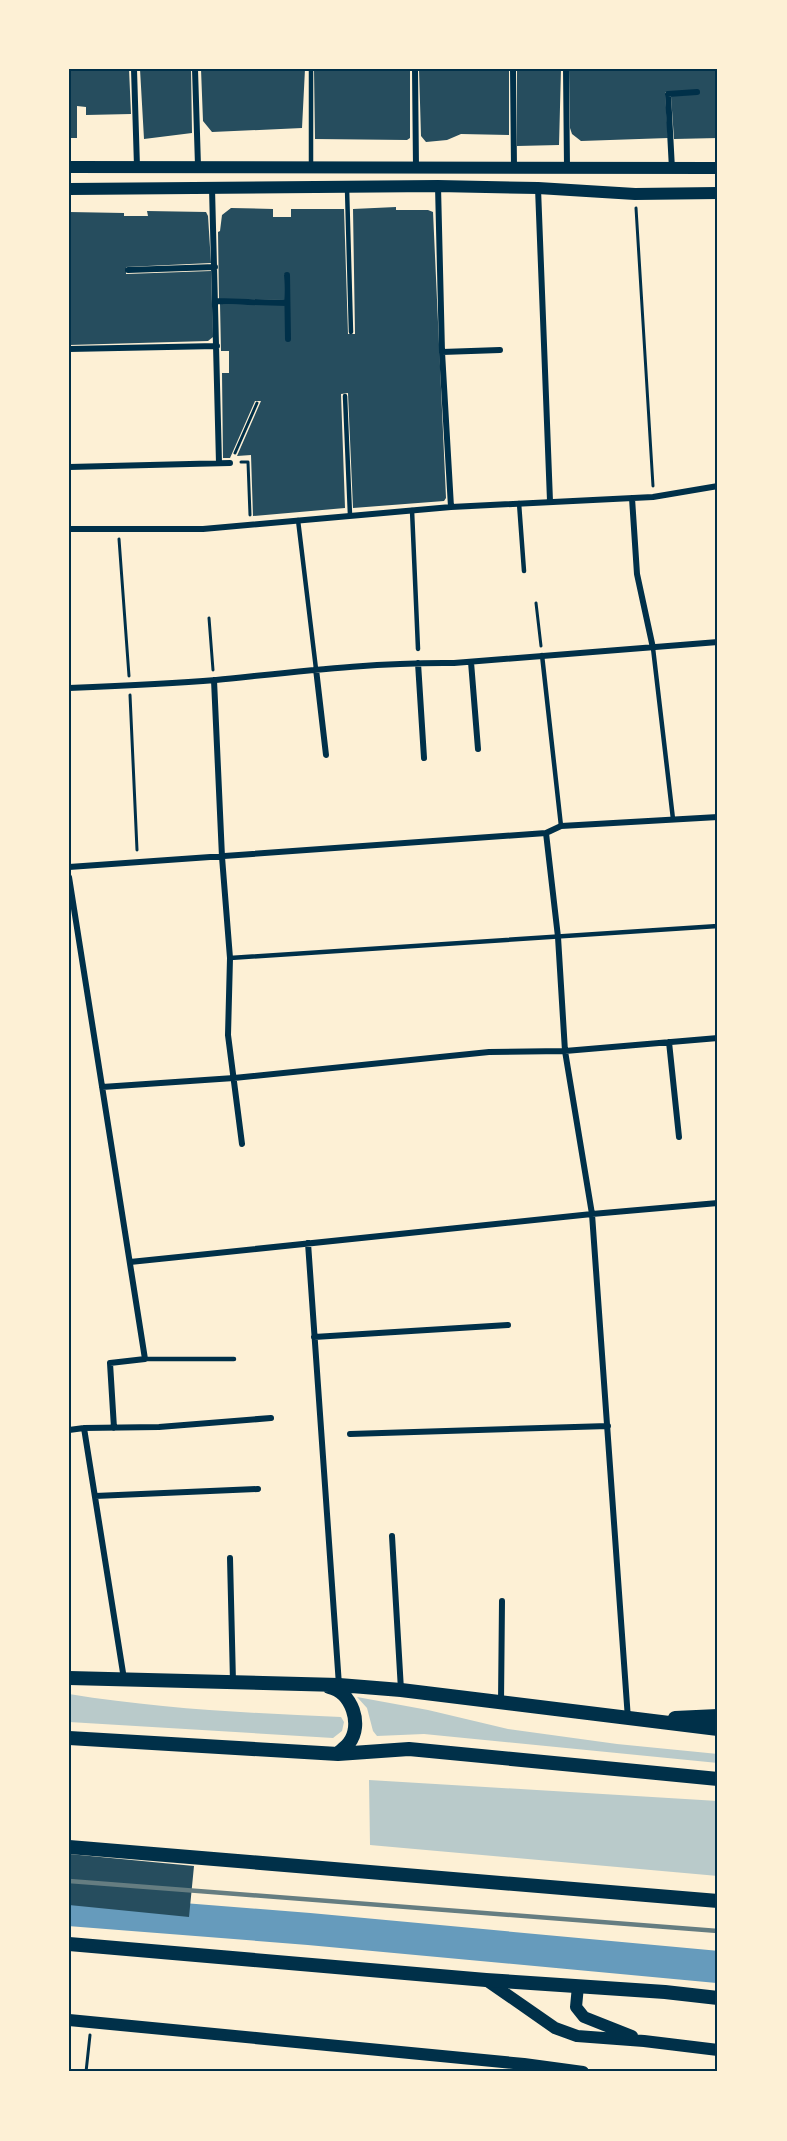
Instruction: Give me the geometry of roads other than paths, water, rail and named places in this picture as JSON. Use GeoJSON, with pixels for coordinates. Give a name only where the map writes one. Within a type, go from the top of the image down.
{"type":"FeatureCollection","features":[{"type":"Feature","properties":{"kind":"main road"},"geometry":{"type":"LineString","coordinates":[[69,167],[718,168]]}},
{"type":"Feature","properties":{"kind":"main road"},"geometry":{"type":"LineString","coordinates":[[69,189],[438,186],[538,188],[635,194],[718,193]]}},
{"type":"Feature","properties":{"kind":"main road"},"geometry":{"type":"LineString","coordinates":[[69,1678],[339,1685],[401,1690],[718,1729]]}},
{"type":"Feature","properties":{"kind":"main road"},"geometry":{"type":"LineString","coordinates":[[318,1684],[334,1688],[347,1698],[354,1712],[356,1728],[350,1743],[338,1754]]}},
{"type":"Feature","properties":{"kind":"main road"},"geometry":{"type":"LineString","coordinates":[[628,1719],[718,1716]]}},
{"type":"Feature","properties":{"kind":"main road"},"geometry":{"type":"LineString","coordinates":[[69,1738],[338,1754],[409,1749],[718,1779]]}},
{"type":"Feature","properties":{"kind":"main road"},"geometry":{"type":"LineString","coordinates":[[69,1847],[718,1901]]}},
{"type":"Feature","properties":{"kind":"main road"},"geometry":{"type":"LineString","coordinates":[[69,1944],[718,1998]]}},
{"type":"Feature","properties":{"kind":"main road"},"geometry":{"type":"LineString","coordinates":[[486,1980],[555,2028],[577,2036],[718,2050]]}},
{"type":"Feature","properties":{"kind":"main road"},"geometry":{"type":"LineString","coordinates":[[578,1986],[576,2007],[584,2017],[644,2041]]}},
{"type":"Feature","properties":{"kind":"main road"},"geometry":{"type":"LineString","coordinates":[[69,2020],[524,2064],[583,2072]]}},
{"type":"Feature","properties":{"kind":"street"},"geometry":{"type":"LineString","coordinates":[[134,69],[136,167]]}},
{"type":"Feature","properties":{"kind":"street"},"geometry":{"type":"LineString","coordinates":[[195,69],[198,166]]}},
{"type":"Feature","properties":{"kind":"street"},"geometry":{"type":"LineString","coordinates":[[415,69],[416,168]]}},
{"type":"Feature","properties":{"kind":"street"},"geometry":{"type":"LineString","coordinates":[[513,69],[513,169]]}},
{"type":"Feature","properties":{"kind":"street"},"geometry":{"type":"LineString","coordinates":[[566,69],[567,169]]}},
{"type":"Feature","properties":{"kind":"street"},"geometry":{"type":"LineString","coordinates":[[672,169],[669,94],[698,92]]}},
{"type":"Feature","properties":{"kind":"street"},"geometry":{"type":"LineString","coordinates":[[438,186],[442,352],[451,507]]}},
{"type":"Feature","properties":{"kind":"street"},"geometry":{"type":"LineString","coordinates":[[212,187],[219,463]]}},
{"type":"Feature","properties":{"kind":"street"},"geometry":{"type":"LineString","coordinates":[[538,188],[549,501]]}},
{"type":"Feature","properties":{"kind":"street"},"geometry":{"type":"LineString","coordinates":[[128,270],[215,267]]}},
{"type":"Feature","properties":{"kind":"street"},"geometry":{"type":"LineString","coordinates":[[287,275],[288,339]]}},
{"type":"Feature","properties":{"kind":"street"},"geometry":{"type":"LineString","coordinates":[[216,301],[287,303]]}},
{"type":"Feature","properties":{"kind":"street"},"geometry":{"type":"LineString","coordinates":[[69,349],[217,346]]}},
{"type":"Feature","properties":{"kind":"street"},"geometry":{"type":"LineString","coordinates":[[442,352],[500,350]]}},
{"type":"Feature","properties":{"kind":"street"},"geometry":{"type":"LineString","coordinates":[[69,467],[230,463]]}},
{"type":"Feature","properties":{"kind":"street"},"geometry":{"type":"LineString","coordinates":[[69,529],[203,529],[451,507],[653,497],[718,486]]}},
{"type":"Feature","properties":{"kind":"street"},"geometry":{"type":"LineString","coordinates":[[632,498],[637,574],[652,648]]}},
{"type":"Feature","properties":{"kind":"street"},"geometry":{"type":"LineString","coordinates":[[69,688],[214,680],[315,669],[471,662],[718,642]]}},
{"type":"Feature","properties":{"kind":"street"},"geometry":{"type":"LineString","coordinates":[[471,662],[478,749]]}},
{"type":"Feature","properties":{"kind":"street"},"geometry":{"type":"LineString","coordinates":[[418,663],[424,758]]}},
{"type":"Feature","properties":{"kind":"street"},"geometry":{"type":"LineString","coordinates":[[315,669],[326,755]]}},
{"type":"Feature","properties":{"kind":"street"},"geometry":{"type":"LineString","coordinates":[[214,680],[222,857],[230,958],[228,1035],[242,1143]]}},
{"type":"Feature","properties":{"kind":"street"},"geometry":{"type":"LineString","coordinates":[[69,867],[546,833],[561,826],[718,817]]}},
{"type":"Feature","properties":{"kind":"street"},"geometry":{"type":"LineString","coordinates":[[546,833],[558,937],[565,1051],[592,1214],[628,1719]]}},
{"type":"Feature","properties":{"kind":"street"},"geometry":{"type":"LineString","coordinates":[[69,877],[145,1359],[110,1363],[114,1428]]}},
{"type":"Feature","properties":{"kind":"street"},"geometry":{"type":"LineString","coordinates":[[102,1087],[234,1078],[489,1052],[565,1051],[718,1038]]}},
{"type":"Feature","properties":{"kind":"street"},"geometry":{"type":"LineString","coordinates":[[669,1042],[679,1137]]}},
{"type":"Feature","properties":{"kind":"street"},"geometry":{"type":"LineString","coordinates":[[130,1262],[718,1203]]}},
{"type":"Feature","properties":{"kind":"street"},"geometry":{"type":"LineString","coordinates":[[308,1244],[339,1685]]}},
{"type":"Feature","properties":{"kind":"street"},"geometry":{"type":"LineString","coordinates":[[314,1337],[508,1324]]}},
{"type":"Feature","properties":{"kind":"street"},"geometry":{"type":"LineString","coordinates":[[69,1430],[159,1427],[271,1418]]}},
{"type":"Feature","properties":{"kind":"street"},"geometry":{"type":"LineString","coordinates":[[350,1434],[608,1426]]}},
{"type":"Feature","properties":{"kind":"street"},"geometry":{"type":"LineString","coordinates":[[84,1428],[124,1679]]}},
{"type":"Feature","properties":{"kind":"street"},"geometry":{"type":"LineString","coordinates":[[95,1497],[258,1489]]}},
{"type":"Feature","properties":{"kind":"street"},"geometry":{"type":"LineString","coordinates":[[392,1536],[401,1690]]}},
{"type":"Feature","properties":{"kind":"street"},"geometry":{"type":"LineString","coordinates":[[230,1558],[233,1682]]}},
{"type":"Feature","properties":{"kind":"street"},"geometry":{"type":"LineString","coordinates":[[501,1702],[502,1601]]}},
{"type":"Feature","properties":{"kind":"lane"},"geometry":{"type":"LineString","coordinates":[[311,69],[311,168]]}},
{"type":"Feature","properties":{"kind":"lane"},"geometry":{"type":"LineString","coordinates":[[347,186],[351,332]]}},
{"type":"Feature","properties":{"kind":"lane"},"geometry":{"type":"LineString","coordinates":[[345,396],[350,515]]}},
{"type":"Feature","properties":{"kind":"lane"},"geometry":{"type":"LineString","coordinates":[[519,503],[524,571]]}},
{"type":"Feature","properties":{"kind":"lane"},"geometry":{"type":"LineString","coordinates":[[412,510],[418,649]]}},
{"type":"Feature","properties":{"kind":"lane"},"geometry":{"type":"LineString","coordinates":[[298,520],[315,669]]}},
{"type":"Feature","properties":{"kind":"lane"},"geometry":{"type":"LineString","coordinates":[[652,648],[673,819]]}},
{"type":"Feature","properties":{"kind":"lane"},"geometry":{"type":"LineString","coordinates":[[542,655],[561,826]]}},
{"type":"Feature","properties":{"kind":"lane"},"geometry":{"type":"LineString","coordinates":[[230,958],[718,927]]}},
{"type":"Feature","properties":{"kind":"lane"},"geometry":{"type":"LineString","coordinates":[[145,1359],[234,1359]]}},
{"type":"Feature","properties":{"kind":"waterway"},"geometry":{"type":"LineString","coordinates":[[69,1910],[309,1929],[718,1967]]}},
{"type":"Feature","properties":{"kind":"railway"},"geometry":{"type":"LineString","coordinates":[[69,1881],[718,1931]]}}]}
